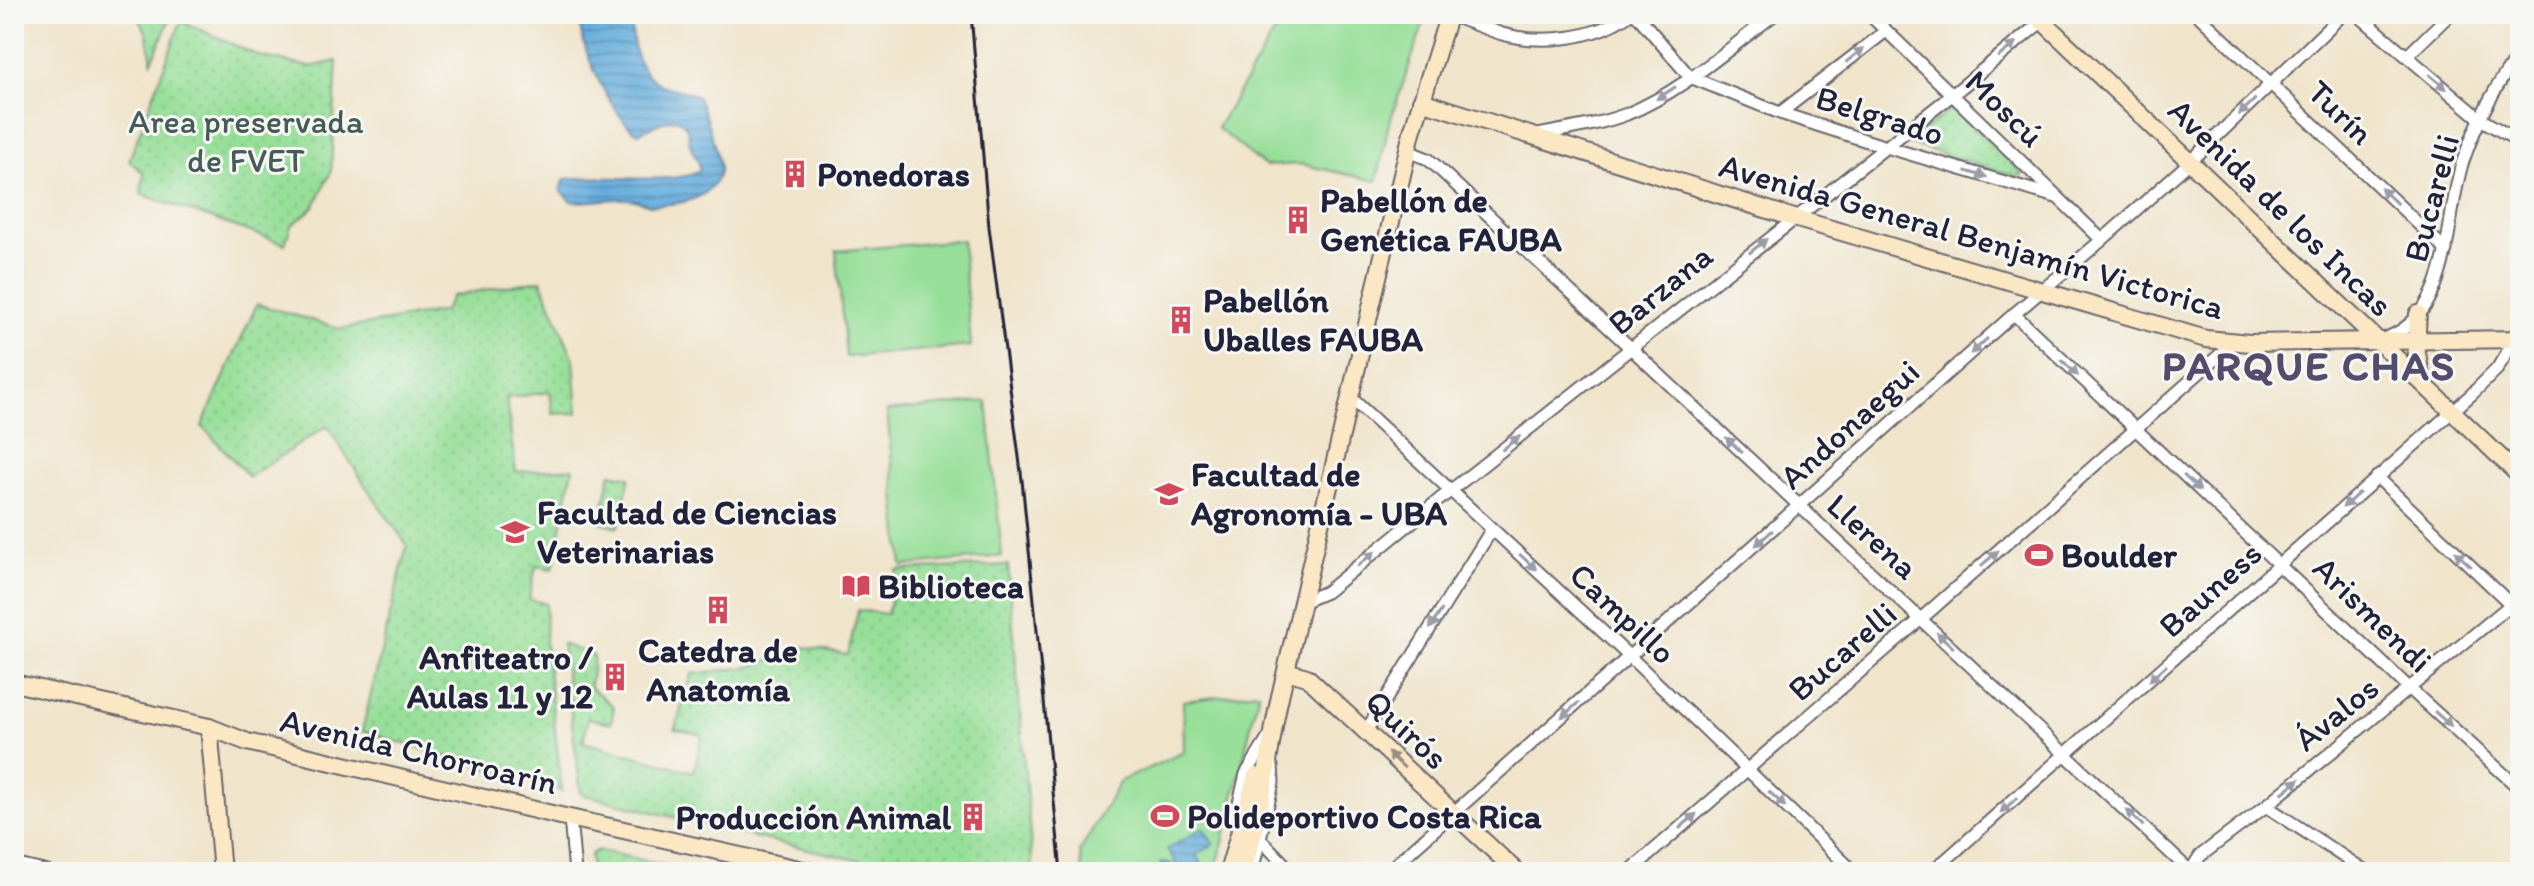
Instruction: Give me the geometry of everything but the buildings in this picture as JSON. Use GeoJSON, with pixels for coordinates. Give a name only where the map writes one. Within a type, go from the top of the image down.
{"type":"FeatureCollection","features":[{"type":"Feature","properties":{"kind":"main road"},"geometry":{"type":"LineString","coordinates":[[1228,872],[1271,734],[1408,151],[1449,14]]}},
{"type":"Feature","properties":{"kind":"main road","name":"Avenida de los Incas"},"geometry":{"type":"LineString","coordinates":[[2043,16],[2190,162],[2520,476]]}},
{"type":"Feature","properties":{"kind":"main road","name":"Avenida General Benjamín Victorica"},"geometry":{"type":"LineString","coordinates":[[1421,101],[1794,218],[2206,339],[2233,343],[2518,339]]}},
{"type":"Feature","properties":{"kind":"main road"},"geometry":{"type":"LineString","coordinates":[[2327,342],[2343,329],[2342,308]]}},
{"type":"Feature","properties":{"kind":"main road"},"geometry":{"type":"LineString","coordinates":[[2418,314],[2416,340],[2423,383]]}},
{"type":"Feature","properties":{"kind":"main road","name":"Quirós"},"geometry":{"type":"LineString","coordinates":[[1286,671],[1307,677],[1517,872]]}},
{"type":"Feature","properties":{"kind":"main road","name":"Avenida Chorroarín"},"geometry":{"type":"LineString","coordinates":[[14,683],[209,727],[247,742],[812,872]]}},
{"type":"Feature","properties":{"kind":"main road"},"geometry":{"type":"LineString","coordinates":[[209,727],[222,872]]}},
{"type":"Feature","properties":{"kind":"main road"},"geometry":{"type":"LineString","coordinates":[[1241,872],[1248,856],[1266,782],[1271,734]]}},
{"type":"Feature","properties":{"kind":"street"},"geometry":{"type":"LineString","coordinates":[[1449,14],[1504,34],[1547,39],[1584,34],[1629,14]]}},
{"type":"Feature","properties":{"kind":"street"},"geometry":{"type":"LineString","coordinates":[[1636,14],[1690,77]]}},
{"type":"Feature","properties":{"kind":"street"},"geometry":{"type":"LineString","coordinates":[[1530,136],[1603,121],[1661,97],[1775,14]]}},
{"type":"Feature","properties":{"kind":"street","name":"Moscú"},"geometry":{"type":"LineString","coordinates":[[1869,14],[2102,240]]}},
{"type":"Feature","properties":{"kind":"street","name":"Turín"},"geometry":{"type":"LineString","coordinates":[[2197,14],[2446,250]]}},
{"type":"Feature","properties":{"kind":"street","name":"Andonaegui"},"geometry":{"type":"LineString","coordinates":[[1387,872],[2014,314],[2190,162],[2343,14]]}},
{"type":"Feature","properties":{"kind":"street"},"geometry":{"type":"LineString","coordinates":[[2357,14],[2482,120],[2520,142]]}},
{"type":"Feature","properties":{"kind":"street"},"geometry":{"type":"LineString","coordinates":[[2407,56],[2450,14]]}},
{"type":"Feature","properties":{"kind":"street","name":"Barzana"},"geometry":{"type":"LineString","coordinates":[[1302,602],[1326,592],[1952,95],[2043,16]]}},
{"type":"Feature","properties":{"kind":"street"},"geometry":{"type":"LineString","coordinates":[[1780,113],[1886,31]]}},
{"type":"Feature","properties":{"kind":"street","name":"Bucarelli"},"geometry":{"type":"LineString","coordinates":[[2378,341],[2407,327],[2438,281],[2464,159],[2500,84],[2520,53]]}},
{"type":"Feature","properties":{"kind":"street","name":"Belgrado"},"geometry":{"type":"LineString","coordinates":[[1690,77],[1780,113],[2056,197]]}},
{"type":"Feature","properties":{"kind":"street","name":"Llerena"},"geometry":{"type":"LineString","coordinates":[[1408,151],[1436,166],[2068,754],[2190,872]]}},
{"type":"Feature","properties":{"kind":"street","name":"Arismendi"},"geometry":{"type":"LineString","coordinates":[[2014,314],[2520,789]]}},
{"type":"Feature","properties":{"kind":"street","name":"Bauness"},"geometry":{"type":"LineString","coordinates":[[1936,868],[2472,394],[2497,369],[2518,339]]}},
{"type":"Feature","properties":{"kind":"street","name":"Bucarelli"},"geometry":{"type":"LineString","coordinates":[[1629,872],[2233,343]]}},
{"type":"Feature","properties":{"kind":"street","name":"Campillo"},"geometry":{"type":"LineString","coordinates":[[1351,398],[1630,657],[1854,872]]}},
{"type":"Feature","properties":{"kind":"street"},"geometry":{"type":"LineString","coordinates":[[2377,477],[2517,605]]}},
{"type":"Feature","properties":{"kind":"street"},"geometry":{"type":"LineString","coordinates":[[1366,731],[1492,529]]}},
{"type":"Feature","properties":{"kind":"street","name":"Ávalos"},"geometry":{"type":"LineString","coordinates":[[2190,872],[2200,856],[2517,605]]}},
{"type":"Feature","properties":{"kind":"street"},"geometry":{"type":"LineString","coordinates":[[1252,872],[1273,783],[1271,734]]}},
{"type":"Feature","properties":{"kind":"street"},"geometry":{"type":"LineString","coordinates":[[1220,872],[1246,774],[1271,734]]}},
{"type":"Feature","properties":{"kind":"street"},"geometry":{"type":"LineString","coordinates":[[2266,806],[2367,872]]}},
{"type":"Feature","properties":{"kind":"street"},"geometry":{"type":"LineString","coordinates":[[570,818],[575,872]]}},
{"type":"Feature","properties":{"kind":"street"},"geometry":{"type":"LineString","coordinates":[[1261,840],[1292,872]]}},
{"type":"Feature","properties":{"kind":"street"},"geometry":{"type":"LineString","coordinates":[[14,864],[48,872]]}},
{"type":"Feature","properties":{"kind":"street"},"geometry":{"type":"LineString","coordinates":[[1936,868],[1956,872]]}},
{"type":"Feature","properties":{"kind":"green space"},"geometry":{"type":"Polygon","coordinates":[[[137,14],[172,14],[152,61],[147,34],[137,14]]]}},
{"type":"Feature","properties":{"kind":"green space"},"geometry":{"type":"Polygon","coordinates":[[[1296,14],[1427,14],[1388,127],[1377,181],[1300,164],[1265,166],[1217,128],[1276,30],[1296,14]]]}},
{"type":"Feature","properties":{"kind":"green space","name":"Area preservada de FVET"},"geometry":{"type":"Polygon","coordinates":[[[181,21],[259,56],[310,67],[337,61],[331,172],[314,207],[291,226],[285,244],[141,194],[144,173],[129,161],[181,21]]]}},
{"type":"Feature","properties":{"kind":"green space"},"geometry":{"type":"Polygon","coordinates":[[[1952,108],[2023,174],[2017,177],[1907,143],[1952,108]]]}},
{"type":"Feature","properties":{"kind":"green space"},"geometry":{"type":"Polygon","coordinates":[[[962,240],[971,346],[846,357],[836,251],[962,240]]]}},
{"type":"Feature","properties":{"kind":"green space"},"geometry":{"type":"Polygon","coordinates":[[[541,280],[574,360],[578,413],[553,414],[550,392],[506,398],[516,472],[573,468],[553,569],[536,566],[529,599],[546,604],[545,643],[562,791],[362,731],[407,545],[327,426],[249,477],[202,426],[257,304],[341,329],[444,311],[452,296],[541,280]]]}},
{"type":"Feature","properties":{"kind":"green space"},"geometry":{"type":"Polygon","coordinates":[[[987,401],[1002,556],[902,566],[887,411],[987,401]]]}},
{"type":"Feature","properties":{"kind":"green space"},"geometry":{"type":"Polygon","coordinates":[[[611,473],[630,477],[618,527],[600,522],[611,473]]]}},
{"type":"Feature","properties":{"kind":"green space"},"geometry":{"type":"Polygon","coordinates":[[[1008,565],[1033,872],[912,872],[753,837],[581,794],[562,644],[594,656],[590,687],[614,707],[611,723],[588,718],[583,742],[694,772],[702,735],[675,729],[692,674],[750,667],[804,647],[848,655],[858,610],[887,614],[897,570],[1008,565]]]}},
{"type":"Feature","properties":{"kind":"green space","name":"Polideportivo Costa Rica"},"geometry":{"type":"Polygon","coordinates":[[[1259,692],[1214,872],[1082,872],[1080,851],[1120,781],[1184,752],[1183,701],[1259,692]]]}},
{"type":"Feature","properties":{"kind":"green space"},"geometry":{"type":"Polygon","coordinates":[[[597,850],[694,872],[592,872],[590,855],[597,850]]]}},
{"type":"Feature","properties":{"kind":"water"},"geometry":{"type":"Polygon","coordinates":[[[580,14],[631,14],[637,58],[648,75],[656,82],[687,92],[700,101],[720,168],[714,184],[702,195],[678,203],[653,205],[627,199],[571,201],[560,190],[565,179],[672,178],[699,171],[682,122],[670,120],[638,133],[618,113],[590,60],[580,26],[580,14]]]}},
{"type":"Feature","properties":{"kind":"water"},"geometry":{"type":"Polygon","coordinates":[[[1203,828],[1214,844],[1197,855],[1206,872],[1159,872],[1161,862],[1170,863],[1175,869],[1178,867],[1167,849],[1203,828]]]}},
{"type":"Feature","properties":{"kind":"railway"},"geometry":{"type":"LineString","coordinates":[[971,14],[989,227],[1022,480],[1061,872]]}},
{"type":"Feature","properties":{"kind":"place","name":"Ponedoras"},"geometry":{"type":"Point","coordinates":[795,174]}},
{"type":"Feature","properties":{"kind":"place","name":"Pabellón de Genética FAUBA"},"geometry":{"type":"Point","coordinates":[1298,220]}},
{"type":"Feature","properties":{"kind":"place","name":"Pabellón Uballes FAUBA"},"geometry":{"type":"Point","coordinates":[1181,320]}},
{"type":"Feature","properties":{"kind":"place","name":"Facultad de Agronomía - UBA"},"geometry":{"type":"Point","coordinates":[1169,494]}},
{"type":"Feature","properties":{"kind":"place","name":"Facultad de Ciencias Veterinarias"},"geometry":{"type":"Point","coordinates":[515,532]}},
{"type":"Feature","properties":{"kind":"place","name":"Boulder"},"geometry":{"type":"Point","coordinates":[2039,555]}},
{"type":"Feature","properties":{"kind":"place","name":"Biblioteca"},"geometry":{"type":"Point","coordinates":[856,586]}},
{"type":"Feature","properties":{"kind":"place","name":"Catedra de Anatomía"},"geometry":{"type":"Point","coordinates":[718,610]}},
{"type":"Feature","properties":{"kind":"place","name":"Anfiteatro / Aulas 11 y 12"},"geometry":{"type":"Point","coordinates":[615,677]}},
{"type":"Feature","properties":{"kind":"place","name":"Polideportivo Costa Rica"},"geometry":{"type":"Point","coordinates":[1165,816]}},
{"type":"Feature","properties":{"kind":"place","name":"Producción Animal"},"geometry":{"type":"Point","coordinates":[973,817]}},
{"type":"Feature","properties":{"kind":"district","name":"PARQUE CHAS"},"geometry":{"type":"Point","coordinates":[2309,365]}}]}
